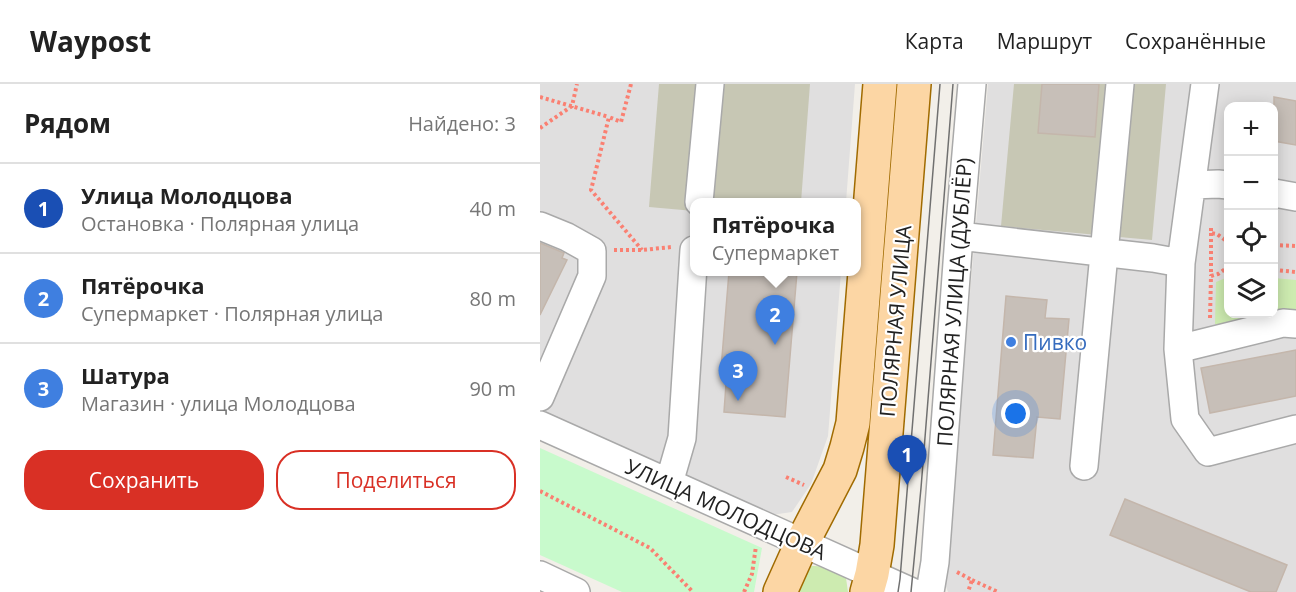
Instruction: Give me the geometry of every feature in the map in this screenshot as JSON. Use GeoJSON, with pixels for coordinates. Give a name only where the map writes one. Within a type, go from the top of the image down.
{"type":"FeatureCollection","features":[{"type":"Feature","properties":{"kind":"main road","name":"ПОЛЯРНАЯ УЛИЦА"},"geometry":{"type":"LineString","coordinates":[[861,262],[880,84]]}},
{"type":"Feature","properties":{"kind":"main road","name":"ПОЛЯРНАЯ УЛИЦА"},"geometry":{"type":"LineString","coordinates":[[870,583],[877,545],[914,84]]}},
{"type":"Feature","properties":{"kind":"main road","name":"ПОЛЯРНАЯ УЛИЦА"},"geometry":{"type":"LineString","coordinates":[[780,592],[802,543],[840,470],[847,447],[853,423],[860,276]]}},
{"type":"Feature","properties":{"kind":"street"},"geometry":{"type":"LineString","coordinates":[[699,198],[710,84]]}},
{"type":"Feature","properties":{"kind":"street","name":"ПОЛЯРНАЯ УЛИЦА (ДУБЛЁР)"},"geometry":{"type":"LineString","coordinates":[[930,592],[935,562],[972,84]]}},
{"type":"Feature","properties":{"kind":"street"},"geometry":{"type":"LineString","coordinates":[[1084,466],[1120,84]]}},
{"type":"Feature","properties":{"kind":"street"},"geometry":{"type":"LineString","coordinates":[[1205,84],[1181,263],[1178,349],[1185,419],[1208,452],[1296,429]]}},
{"type":"Feature","properties":{"kind":"street"},"geometry":{"type":"LineString","coordinates":[[1192,185],[1224,185]]}},
{"type":"Feature","properties":{"kind":"street"},"geometry":{"type":"LineString","coordinates":[[1278,195],[1296,197]]}},
{"type":"Feature","properties":{"kind":"street"},"geometry":{"type":"LineString","coordinates":[[540,226],[592,250],[592,276],[540,397]]}},
{"type":"Feature","properties":{"kind":"street"},"geometry":{"type":"LineString","coordinates":[[959,236],[1181,263]]}},
{"type":"Feature","properties":{"kind":"street"},"geometry":{"type":"LineString","coordinates":[[669,483],[682,438],[684,248]]}},
{"type":"Feature","properties":{"kind":"street"},"geometry":{"type":"LineString","coordinates":[[1178,349],[1283,323],[1296,324]]}},
{"type":"Feature","properties":{"kind":"street","name":"УЛИЦА МОЛОДЦОВА"},"geometry":{"type":"LineString","coordinates":[[540,425],[802,543],[870,583],[912,592]]}},
{"type":"Feature","properties":{"kind":"street"},"geometry":{"type":"LineString","coordinates":[[540,575],[576,592]]}},
{"type":"Feature","properties":{"kind":"path"},"geometry":{"type":"LineString","coordinates":[[540,128],[572,106],[577,84]]}},
{"type":"Feature","properties":{"kind":"path"},"geometry":{"type":"LineString","coordinates":[[540,97],[621,122],[631,84]]}},
{"type":"Feature","properties":{"kind":"path"},"geometry":{"type":"LineString","coordinates":[[609,117],[591,190],[642,250]]}},
{"type":"Feature","properties":{"kind":"path"},"geometry":{"type":"LineString","coordinates":[[1210,341],[1211,224]]}},
{"type":"Feature","properties":{"kind":"path"},"geometry":{"type":"LineString","coordinates":[[1211,233],[1224,239]]}},
{"type":"Feature","properties":{"kind":"path"},"geometry":{"type":"LineString","coordinates":[[1278,245],[1296,246]]}},
{"type":"Feature","properties":{"kind":"path"},"geometry":{"type":"LineString","coordinates":[[592,250],[684,248]]}},
{"type":"Feature","properties":{"kind":"path"},"geometry":{"type":"LineString","coordinates":[[1211,276],[1224,270]]}},
{"type":"Feature","properties":{"kind":"path"},"geometry":{"type":"LineString","coordinates":[[1278,270],[1296,272]]}},
{"type":"Feature","properties":{"kind":"path"},"geometry":{"type":"LineString","coordinates":[[786,477],[805,485]]}},
{"type":"Feature","properties":{"kind":"path"},"geometry":{"type":"LineString","coordinates":[[540,491],[650,548],[693,592]]}},
{"type":"Feature","properties":{"kind":"path"},"geometry":{"type":"LineString","coordinates":[[744,592],[752,574],[756,546]]}},
{"type":"Feature","properties":{"kind":"path"},"geometry":{"type":"LineString","coordinates":[[972,580],[998,592]]}},
{"type":"Feature","properties":{"kind":"shaded area"},"geometry":{"type":"Polygon","coordinates":[[[540,84],[855,84],[846,198],[690,198],[690,276],[841,276],[828,436],[811,484],[792,512],[764,516],[540,416],[540,84]]]}},
{"type":"Feature","properties":{"kind":"shaded area"},"geometry":{"type":"Polygon","coordinates":[[[659,84],[810,84],[801,198],[690,198],[690,211],[649,207],[659,84]]]}},
{"type":"Feature","properties":{"kind":"shaded area"},"geometry":{"type":"Polygon","coordinates":[[[988,84],[1296,84],[1296,592],[948,592],[945,584],[988,84]]]}},
{"type":"Feature","properties":{"kind":"shaded area"},"geometry":{"type":"Polygon","coordinates":[[[1014,84],[1166,84],[1152,240],[1001,226],[1014,84]]]}},
{"type":"Feature","properties":{"kind":"green space"},"geometry":{"type":"Polygon","coordinates":[[[1278,278],[1296,280],[1296,309],[1278,311],[1278,278]]]}},
{"type":"Feature","properties":{"kind":"green space"},"geometry":{"type":"Polygon","coordinates":[[[1224,279],[1224,318],[1253,318],[1226,325],[1215,324],[1216,282],[1224,279]]]}},
{"type":"Feature","properties":{"kind":"green space"},"geometry":{"type":"Polygon","coordinates":[[[540,448],[762,548],[754,592],[622,592],[540,555],[540,448]]]}},
{"type":"Feature","properties":{"kind":"green space"},"geometry":{"type":"Polygon","coordinates":[[[809,566],[838,571],[846,578],[848,592],[794,592],[809,566]]]}},
{"type":"Feature","properties":{"kind":"building"},"geometry":{"type":"Polygon","coordinates":[[[1042,84],[1099,84],[1095,137],[1038,133],[1042,84]]]}},
{"type":"Feature","properties":{"kind":"building"},"geometry":{"type":"Polygon","coordinates":[[[1274,97],[1296,101],[1296,145],[1278,142],[1278,102],[1274,102],[1274,97]]]}},
{"type":"Feature","properties":{"kind":"building"},"geometry":{"type":"Polygon","coordinates":[[[540,243],[564,253],[562,258],[567,260],[540,315],[540,243]]]}},
{"type":"Feature","properties":{"kind":"building"},"geometry":{"type":"Polygon","coordinates":[[[729,276],[797,276],[785,417],[724,412],[727,370],[721,369],[729,276]]]}},
{"type":"Feature","properties":{"kind":"building"},"geometry":{"type":"Polygon","coordinates":[[[1006,296],[1047,300],[1045,318],[1069,319],[1060,419],[1037,417],[1033,458],[993,455],[1006,296]]]}},
{"type":"Feature","properties":{"kind":"building"},"geometry":{"type":"Polygon","coordinates":[[[1296,350],[1296,396],[1210,413],[1201,368],[1296,350]]]}},
{"type":"Feature","properties":{"kind":"building"},"geometry":{"type":"Polygon","coordinates":[[[1125,499],[1287,565],[1276,592],[1251,592],[1110,535],[1125,499]]]}},
{"type":"Feature","properties":{"kind":"tram line"},"geometry":{"type":"LineString","coordinates":[[898,592],[940,84]]}},
{"type":"Feature","properties":{"kind":"tram line"},"geometry":{"type":"LineString","coordinates":[[911,592],[953,84]]}},
{"type":"Feature","properties":{"kind":"place","name":"Пивко"},"geometry":{"type":"Point","coordinates":[1011,342]}},
{"type":"Feature","properties":{"kind":"place","name":"Пятёрочка"},"geometry":{"type":"Point","coordinates":[775,345]}},
{"type":"Feature","properties":{"kind":"place","name":"Шатура"},"geometry":{"type":"Point","coordinates":[738,401]}},
{"type":"Feature","properties":{"kind":"place","name":"Улица Молодцова"},"geometry":{"type":"Point","coordinates":[907,485]}}]}
